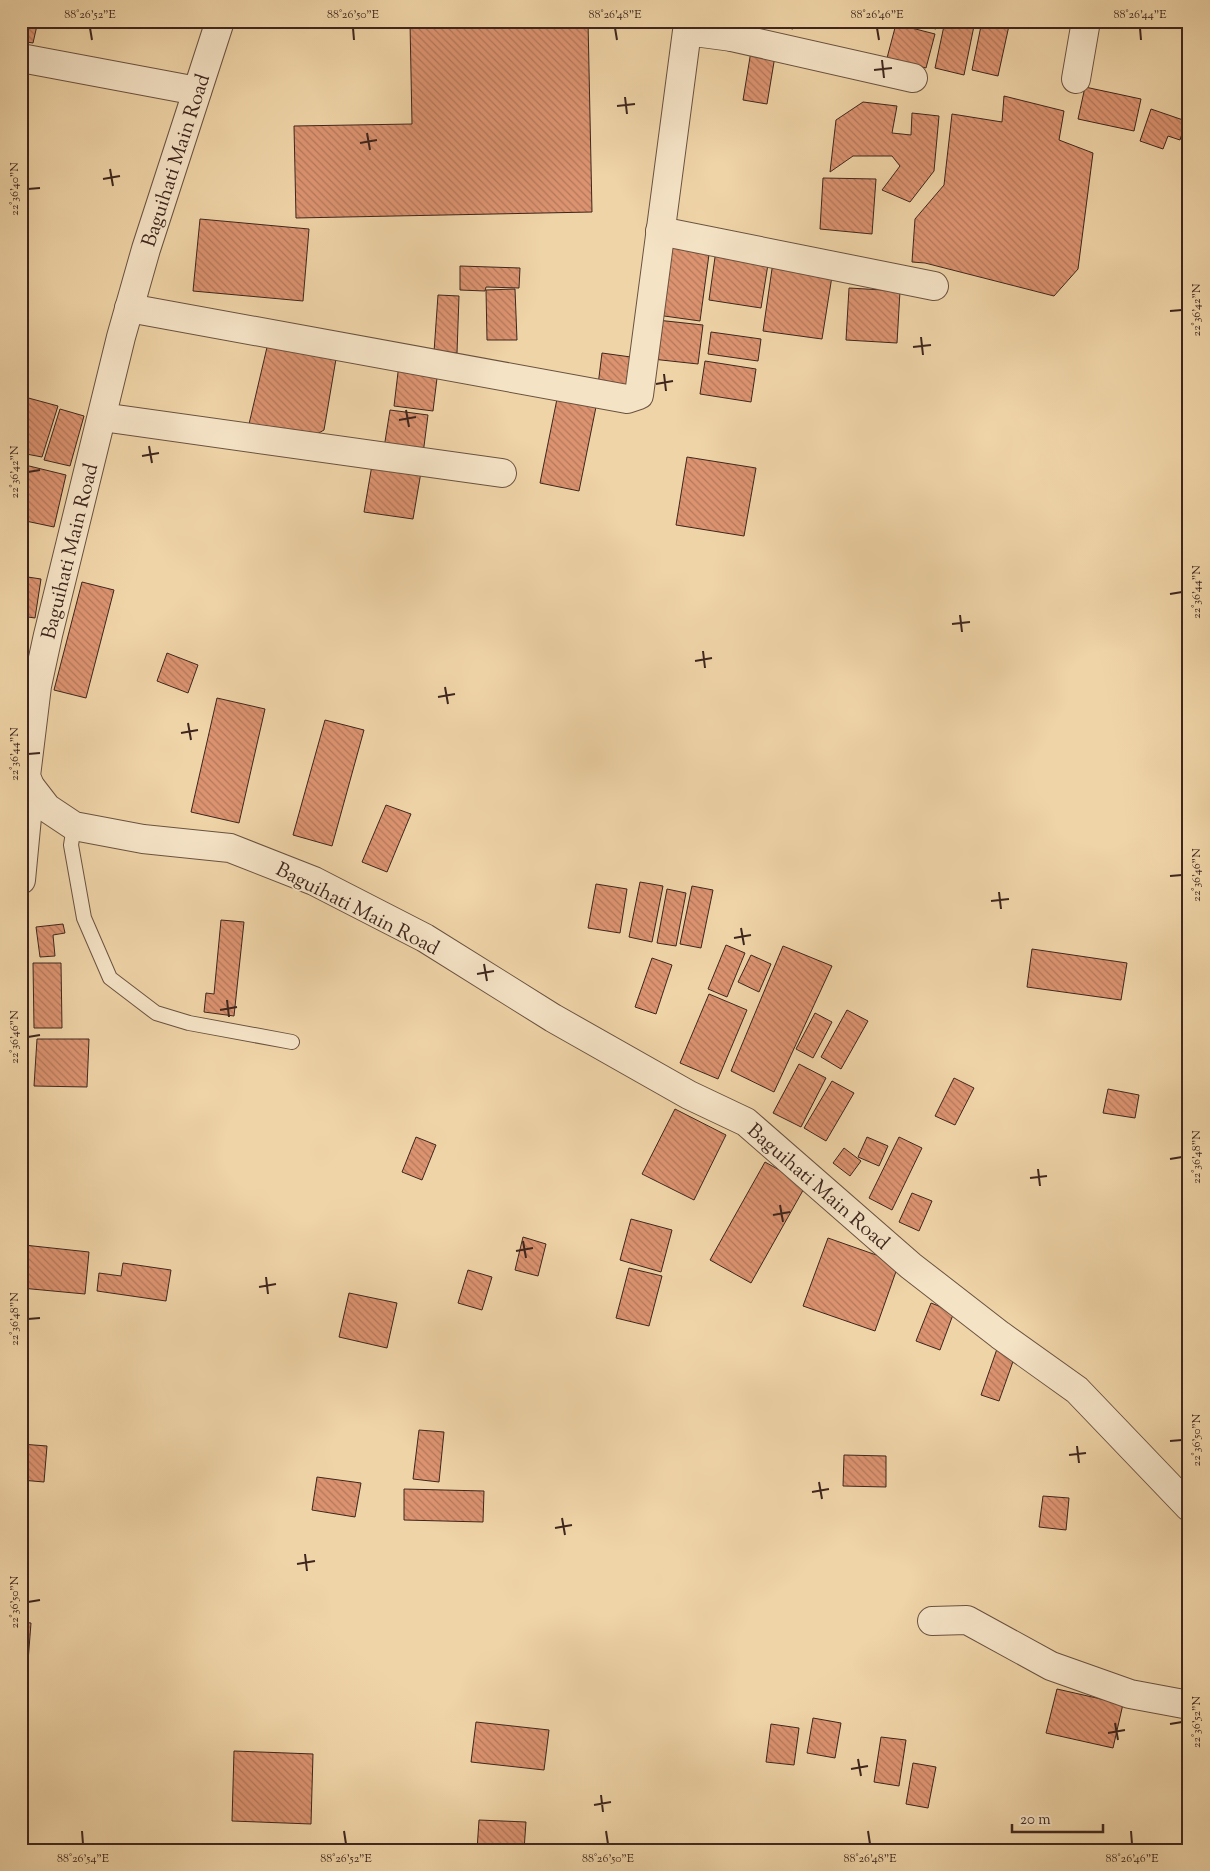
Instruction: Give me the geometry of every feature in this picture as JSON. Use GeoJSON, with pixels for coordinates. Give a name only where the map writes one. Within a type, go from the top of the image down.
{"type":"FeatureCollection","features":[{"type":"Feature","properties":{"kind":"street","name":"Baguihati Main Road"},"geometry":{"type":"LineString","coordinates":[[220,21],[146,249],[129,308],[48,635],[37,686],[26,780],[47,808],[74,826],[143,839],[230,848],[314,881],[425,938],[553,1018],[689,1096],[746,1122],[911,1266],[1077,1390],[1189,1506]]}},
{"type":"Feature","properties":{"kind":"street"},"geometry":{"type":"LineString","coordinates":[[1076,79],[1086,21]]}},
{"type":"Feature","properties":{"kind":"street"},"geometry":{"type":"LineString","coordinates":[[129,308],[627,399],[640,395],[686,31],[733,29],[913,78]]}},
{"type":"Feature","properties":{"kind":"street"},"geometry":{"type":"LineString","coordinates":[[21,58],[197,91]]}},
{"type":"Feature","properties":{"kind":"street"},"geometry":{"type":"LineString","coordinates":[[660,231],[934,286]]}},
{"type":"Feature","properties":{"kind":"street"},"geometry":{"type":"LineString","coordinates":[[102,417],[502,473]]}},
{"type":"Feature","properties":{"kind":"street"},"geometry":{"type":"LineString","coordinates":[[21,880],[26,780]]}},
{"type":"Feature","properties":{"kind":"street"},"geometry":{"type":"LineString","coordinates":[[932,1621],[967,1620],[1051,1666],[1130,1694],[1189,1705]]}},
{"type":"Feature","properties":{"kind":"lane"},"geometry":{"type":"LineString","coordinates":[[74,826],[71,845],[84,918],[110,978],[156,1013],[189,1024],[292,1042]]}},
{"type":"Feature","properties":{"kind":"building"},"geometry":{"type":"Polygon","coordinates":[[[21,21],[38,21],[33,43],[21,41],[21,21]]]}},
{"type":"Feature","properties":{"kind":"building"},"geometry":{"type":"Polygon","coordinates":[[[588,21],[592,212],[296,218],[294,126],[412,124],[410,23],[588,21]]]}},
{"type":"Feature","properties":{"kind":"building"},"geometry":{"type":"Polygon","coordinates":[[[755,21],[794,21],[793,29],[755,21]]]}},
{"type":"Feature","properties":{"kind":"building"},"geometry":{"type":"Polygon","coordinates":[[[903,21],[938,21],[936,29],[903,21]]]}},
{"type":"Feature","properties":{"kind":"building"},"geometry":{"type":"Polygon","coordinates":[[[945,21],[975,21],[964,75],[935,68],[945,21]]]}},
{"type":"Feature","properties":{"kind":"building"},"geometry":{"type":"Polygon","coordinates":[[[982,21],[1010,21],[998,76],[972,70],[982,21]]]}},
{"type":"Feature","properties":{"kind":"building"},"geometry":{"type":"Polygon","coordinates":[[[896,24],[935,34],[926,68],[887,58],[896,24]]]}},
{"type":"Feature","properties":{"kind":"building"},"geometry":{"type":"Polygon","coordinates":[[[751,51],[775,56],[767,104],[743,100],[751,51]]]}},
{"type":"Feature","properties":{"kind":"building"},"geometry":{"type":"Polygon","coordinates":[[[1085,87],[1141,99],[1134,131],[1078,119],[1085,87]]]}},
{"type":"Feature","properties":{"kind":"building"},"geometry":{"type":"Polygon","coordinates":[[[1004,96],[1064,111],[1059,140],[1093,153],[1078,269],[1054,296],[925,263],[912,262],[915,219],[944,185],[952,114],[1002,122],[1004,96]]]}},
{"type":"Feature","properties":{"kind":"building"},"geometry":{"type":"Polygon","coordinates":[[[863,102],[897,106],[892,133],[911,135],[912,113],[939,116],[934,171],[910,202],[882,190],[900,166],[892,156],[853,156],[830,172],[836,120],[863,102]]]}},
{"type":"Feature","properties":{"kind":"building"},"geometry":{"type":"Polygon","coordinates":[[[1151,109],[1186,121],[1180,140],[1168,136],[1163,149],[1140,141],[1151,109]]]}},
{"type":"Feature","properties":{"kind":"building"},"geometry":{"type":"Polygon","coordinates":[[[823,178],[876,179],[872,234],[820,229],[823,178]]]}},
{"type":"Feature","properties":{"kind":"building"},"geometry":{"type":"Polygon","coordinates":[[[200,219],[309,229],[303,301],[193,291],[200,219]]]}},
{"type":"Feature","properties":{"kind":"building"},"geometry":{"type":"Polygon","coordinates":[[[666,241],[710,247],[700,321],[657,315],[666,241]]]}},
{"type":"Feature","properties":{"kind":"building"},"geometry":{"type":"Polygon","coordinates":[[[716,250],[769,258],[761,308],[709,300],[716,250]]]}},
{"type":"Feature","properties":{"kind":"building"},"geometry":{"type":"Polygon","coordinates":[[[773,262],[833,270],[822,339],[763,331],[773,262]]]}},
{"type":"Feature","properties":{"kind":"building"},"geometry":{"type":"Polygon","coordinates":[[[460,266],[520,268],[519,288],[486,287],[485,291],[460,290],[460,266]]]}},
{"type":"Feature","properties":{"kind":"building"},"geometry":{"type":"Polygon","coordinates":[[[849,288],[900,291],[897,343],[846,340],[849,288]]]}},
{"type":"Feature","properties":{"kind":"building"},"geometry":{"type":"Polygon","coordinates":[[[515,289],[517,340],[487,340],[486,290],[515,289]]]}},
{"type":"Feature","properties":{"kind":"building"},"geometry":{"type":"Polygon","coordinates":[[[438,295],[459,296],[457,353],[434,352],[438,295]]]}},
{"type":"Feature","properties":{"kind":"building"},"geometry":{"type":"Polygon","coordinates":[[[657,320],[703,325],[698,364],[652,359],[657,320]]]}},
{"type":"Feature","properties":{"kind":"building"},"geometry":{"type":"Polygon","coordinates":[[[711,332],[761,339],[758,361],[708,354],[711,332]]]}},
{"type":"Feature","properties":{"kind":"building"},"geometry":{"type":"Polygon","coordinates":[[[268,343],[337,353],[324,430],[317,434],[249,424],[268,343]]]}},
{"type":"Feature","properties":{"kind":"building"},"geometry":{"type":"Polygon","coordinates":[[[602,353],[638,358],[634,390],[598,385],[602,353]]]}},
{"type":"Feature","properties":{"kind":"building"},"geometry":{"type":"Polygon","coordinates":[[[705,361],[756,369],[751,402],[700,394],[705,361]]]}},
{"type":"Feature","properties":{"kind":"building"},"geometry":{"type":"Polygon","coordinates":[[[399,364],[438,370],[433,411],[394,406],[399,364]]]}},
{"type":"Feature","properties":{"kind":"building"},"geometry":{"type":"Polygon","coordinates":[[[558,394],[597,402],[579,491],[540,483],[558,394]]]}},
{"type":"Feature","properties":{"kind":"building"},"geometry":{"type":"Polygon","coordinates":[[[21,396],[58,406],[42,457],[21,453],[21,396]]]}},
{"type":"Feature","properties":{"kind":"building"},"geometry":{"type":"Polygon","coordinates":[[[60,409],[84,416],[70,466],[44,460],[60,409]]]}},
{"type":"Feature","properties":{"kind":"building"},"geometry":{"type":"Polygon","coordinates":[[[390,410],[428,415],[423,454],[384,448],[390,410]]]}},
{"type":"Feature","properties":{"kind":"building"},"geometry":{"type":"Polygon","coordinates":[[[687,457],[756,468],[744,536],[676,525],[687,457]]]}},
{"type":"Feature","properties":{"kind":"building"},"geometry":{"type":"Polygon","coordinates":[[[21,464],[66,475],[54,527],[21,520],[21,464]]]}},
{"type":"Feature","properties":{"kind":"building"},"geometry":{"type":"Polygon","coordinates":[[[372,465],[421,472],[413,519],[364,512],[372,465]]]}},
{"type":"Feature","properties":{"kind":"building"},"geometry":{"type":"Polygon","coordinates":[[[21,576],[41,579],[35,618],[21,616],[21,576]]]}},
{"type":"Feature","properties":{"kind":"building"},"geometry":{"type":"Polygon","coordinates":[[[82,582],[114,590],[86,698],[54,690],[82,582]]]}},
{"type":"Feature","properties":{"kind":"building"},"geometry":{"type":"Polygon","coordinates":[[[167,653],[198,665],[188,693],[157,681],[167,653]]]}},
{"type":"Feature","properties":{"kind":"building"},"geometry":{"type":"Polygon","coordinates":[[[217,698],[265,709],[239,823],[191,812],[217,698]]]}},
{"type":"Feature","properties":{"kind":"building"},"geometry":{"type":"Polygon","coordinates":[[[325,720],[364,730],[332,846],[293,835],[325,720]]]}},
{"type":"Feature","properties":{"kind":"building"},"geometry":{"type":"Polygon","coordinates":[[[386,805],[411,814],[387,872],[362,862],[386,805]]]}},
{"type":"Feature","properties":{"kind":"building"},"geometry":{"type":"Polygon","coordinates":[[[640,882],[663,886],[652,942],[629,937],[640,882]]]}},
{"type":"Feature","properties":{"kind":"building"},"geometry":{"type":"Polygon","coordinates":[[[596,884],[627,889],[620,933],[588,928],[596,884]]]}},
{"type":"Feature","properties":{"kind":"building"},"geometry":{"type":"Polygon","coordinates":[[[692,886],[713,890],[701,948],[680,944],[692,886]]]}},
{"type":"Feature","properties":{"kind":"building"},"geometry":{"type":"Polygon","coordinates":[[[667,889],[686,893],[676,946],[657,943],[667,889]]]}},
{"type":"Feature","properties":{"kind":"building"},"geometry":{"type":"Polygon","coordinates":[[[221,920],[244,922],[234,1016],[204,1012],[206,993],[214,994],[221,920]]]}},
{"type":"Feature","properties":{"kind":"building"},"geometry":{"type":"Polygon","coordinates":[[[63,924],[65,933],[53,935],[55,956],[40,957],[36,927],[63,924]]]}},
{"type":"Feature","properties":{"kind":"building"},"geometry":{"type":"Polygon","coordinates":[[[726,945],[745,953],[727,997],[708,989],[726,945]]]}},
{"type":"Feature","properties":{"kind":"building"},"geometry":{"type":"Polygon","coordinates":[[[783,946],[832,966],[774,1092],[731,1071],[783,946]]]}},
{"type":"Feature","properties":{"kind":"building"},"geometry":{"type":"Polygon","coordinates":[[[1032,949],[1127,963],[1121,1000],[1027,987],[1032,949]]]}},
{"type":"Feature","properties":{"kind":"building"},"geometry":{"type":"Polygon","coordinates":[[[751,955],[771,964],[759,992],[738,982],[751,955]]]}},
{"type":"Feature","properties":{"kind":"building"},"geometry":{"type":"Polygon","coordinates":[[[652,958],[672,965],[656,1014],[635,1007],[652,958]]]}},
{"type":"Feature","properties":{"kind":"building"},"geometry":{"type":"Polygon","coordinates":[[[33,963],[61,963],[62,1028],[34,1028],[33,963]]]}},
{"type":"Feature","properties":{"kind":"building"},"geometry":{"type":"Polygon","coordinates":[[[709,994],[747,1010],[718,1079],[680,1063],[709,994]]]}},
{"type":"Feature","properties":{"kind":"building"},"geometry":{"type":"Polygon","coordinates":[[[847,1010],[868,1021],[841,1069],[821,1057],[847,1010]]]}},
{"type":"Feature","properties":{"kind":"building"},"geometry":{"type":"Polygon","coordinates":[[[815,1013],[832,1022],[813,1058],[796,1049],[815,1013]]]}},
{"type":"Feature","properties":{"kind":"building"},"geometry":{"type":"Polygon","coordinates":[[[37,1039],[89,1039],[87,1087],[34,1086],[37,1039]]]}},
{"type":"Feature","properties":{"kind":"building"},"geometry":{"type":"Polygon","coordinates":[[[799,1064],[826,1078],[801,1127],[773,1113],[799,1064]]]}},
{"type":"Feature","properties":{"kind":"building"},"geometry":{"type":"Polygon","coordinates":[[[954,1078],[974,1088],[955,1125],[935,1116],[954,1078]]]}},
{"type":"Feature","properties":{"kind":"building"},"geometry":{"type":"Polygon","coordinates":[[[832,1081],[854,1093],[826,1141],[804,1128],[832,1081]]]}},
{"type":"Feature","properties":{"kind":"building"},"geometry":{"type":"Polygon","coordinates":[[[1108,1089],[1139,1095],[1135,1118],[1103,1113],[1108,1089]]]}},
{"type":"Feature","properties":{"kind":"building"},"geometry":{"type":"Polygon","coordinates":[[[675,1109],[726,1135],[694,1200],[642,1174],[675,1109]]]}},
{"type":"Feature","properties":{"kind":"building"},"geometry":{"type":"Polygon","coordinates":[[[416,1137],[436,1145],[422,1180],[402,1172],[416,1137]]]}},
{"type":"Feature","properties":{"kind":"building"},"geometry":{"type":"Polygon","coordinates":[[[867,1137],[888,1146],[879,1166],[858,1157],[867,1137]]]}},
{"type":"Feature","properties":{"kind":"building"},"geometry":{"type":"Polygon","coordinates":[[[899,1137],[922,1148],[892,1210],[869,1198],[899,1137]]]}},
{"type":"Feature","properties":{"kind":"building"},"geometry":{"type":"Polygon","coordinates":[[[844,1148],[861,1161],[850,1176],[833,1163],[844,1148]]]}},
{"type":"Feature","properties":{"kind":"building"},"geometry":{"type":"Polygon","coordinates":[[[765,1162],[806,1185],[751,1283],[710,1260],[765,1162]]]}},
{"type":"Feature","properties":{"kind":"building"},"geometry":{"type":"Polygon","coordinates":[[[912,1193],[932,1201],[919,1231],[899,1222],[912,1193]]]}},
{"type":"Feature","properties":{"kind":"building"},"geometry":{"type":"Polygon","coordinates":[[[631,1219],[672,1230],[661,1272],[620,1260],[631,1219]]]}},
{"type":"Feature","properties":{"kind":"building"},"geometry":{"type":"Polygon","coordinates":[[[523,1237],[546,1244],[538,1276],[515,1270],[523,1237]]]}},
{"type":"Feature","properties":{"kind":"building"},"geometry":{"type":"Polygon","coordinates":[[[828,1238],[899,1263],[875,1331],[803,1306],[828,1238]]]}},
{"type":"Feature","properties":{"kind":"building"},"geometry":{"type":"Polygon","coordinates":[[[24,1245],[89,1252],[85,1294],[21,1288],[24,1245]]]}},
{"type":"Feature","properties":{"kind":"building"},"geometry":{"type":"Polygon","coordinates":[[[123,1263],[171,1270],[166,1301],[97,1291],[99,1273],[121,1276],[123,1263]]]}},
{"type":"Feature","properties":{"kind":"building"},"geometry":{"type":"Polygon","coordinates":[[[629,1268],[662,1276],[649,1326],[616,1318],[629,1268]]]}},
{"type":"Feature","properties":{"kind":"building"},"geometry":{"type":"Polygon","coordinates":[[[468,1270],[492,1277],[482,1310],[458,1303],[468,1270]]]}},
{"type":"Feature","properties":{"kind":"building"},"geometry":{"type":"Polygon","coordinates":[[[349,1293],[397,1303],[387,1348],[339,1337],[349,1293]]]}},
{"type":"Feature","properties":{"kind":"building"},"geometry":{"type":"Polygon","coordinates":[[[931,1303],[954,1312],[940,1350],[916,1341],[931,1303]]]}},
{"type":"Feature","properties":{"kind":"building"},"geometry":{"type":"Polygon","coordinates":[[[998,1346],[1016,1353],[999,1401],[981,1395],[998,1346]]]}},
{"type":"Feature","properties":{"kind":"building"},"geometry":{"type":"Polygon","coordinates":[[[419,1430],[444,1432],[439,1482],[413,1479],[419,1430]]]}},
{"type":"Feature","properties":{"kind":"building"},"geometry":{"type":"Polygon","coordinates":[[[21,1444],[47,1446],[44,1482],[21,1480],[21,1444]]]}},
{"type":"Feature","properties":{"kind":"building"},"geometry":{"type":"Polygon","coordinates":[[[844,1455],[886,1456],[886,1487],[843,1486],[844,1455]]]}},
{"type":"Feature","properties":{"kind":"building"},"geometry":{"type":"Polygon","coordinates":[[[317,1477],[361,1483],[355,1517],[312,1510],[317,1477]]]}},
{"type":"Feature","properties":{"kind":"building"},"geometry":{"type":"Polygon","coordinates":[[[404,1489],[484,1491],[483,1522],[404,1520],[404,1489]]]}},
{"type":"Feature","properties":{"kind":"building"},"geometry":{"type":"Polygon","coordinates":[[[1043,1496],[1069,1498],[1066,1530],[1039,1527],[1043,1496]]]}},
{"type":"Feature","properties":{"kind":"building"},"geometry":{"type":"Polygon","coordinates":[[[21,1622],[31,1623],[26,1687],[21,1686],[21,1622]]]}},
{"type":"Feature","properties":{"kind":"building"},"geometry":{"type":"Polygon","coordinates":[[[1057,1689],[1123,1704],[1113,1748],[1046,1733],[1057,1689]]]}},
{"type":"Feature","properties":{"kind":"building"},"geometry":{"type":"Polygon","coordinates":[[[813,1718],[841,1723],[835,1758],[807,1753],[813,1718]]]}},
{"type":"Feature","properties":{"kind":"building"},"geometry":{"type":"Polygon","coordinates":[[[476,1722],[549,1730],[544,1770],[471,1762],[476,1722]]]}},
{"type":"Feature","properties":{"kind":"building"},"geometry":{"type":"Polygon","coordinates":[[[771,1724],[799,1728],[794,1765],[766,1762],[771,1724]]]}},
{"type":"Feature","properties":{"kind":"building"},"geometry":{"type":"Polygon","coordinates":[[[881,1737],[906,1740],[899,1786],[874,1782],[881,1737]]]}},
{"type":"Feature","properties":{"kind":"building"},"geometry":{"type":"Polygon","coordinates":[[[234,1751],[313,1754],[311,1824],[232,1821],[234,1751]]]}},
{"type":"Feature","properties":{"kind":"building"},"geometry":{"type":"Polygon","coordinates":[[[913,1763],[936,1767],[928,1808],[906,1804],[913,1763]]]}},
{"type":"Feature","properties":{"kind":"building"},"geometry":{"type":"Polygon","coordinates":[[[479,1820],[526,1822],[524,1850],[477,1850],[479,1820]]]}}]}
